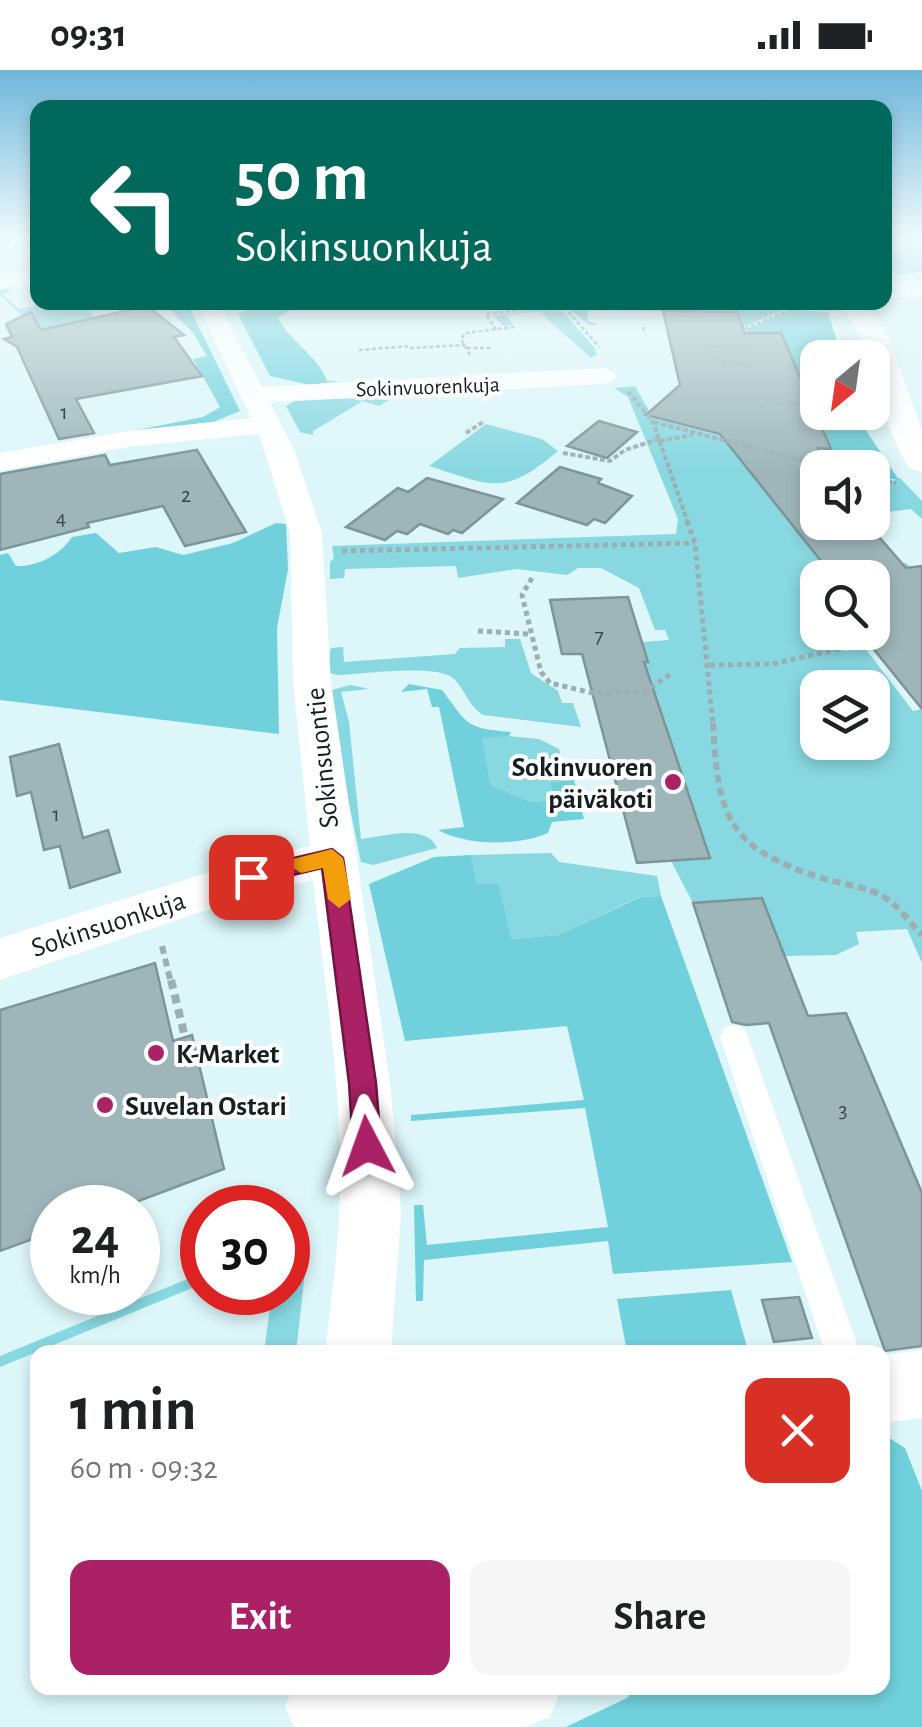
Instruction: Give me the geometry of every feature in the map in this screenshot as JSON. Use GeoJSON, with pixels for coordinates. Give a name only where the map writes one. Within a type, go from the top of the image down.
{"type":"FeatureCollection","features":[{"type":"Feature","properties":{"kind":"street","name":"Sokinsuontie"},"geometry":{"type":"LineString","coordinates":[[214,316],[294,486],[306,533],[312,682],[362,1083],[369,1178],[370,1216],[359,1345]]}},
{"type":"Feature","properties":{"kind":"street"},"geometry":{"type":"LineString","coordinates":[[852,316],[874,336]]}},
{"type":"Feature","properties":{"kind":"street"},"geometry":{"type":"LineString","coordinates":[[878,316],[874,336],[897,411],[922,462]]}},
{"type":"Feature","properties":{"kind":"street","name":"Sokinvuorenkuja"},"geometry":{"type":"LineString","coordinates":[[0,462],[259,410],[611,371]]}},
{"type":"Feature","properties":{"kind":"street","name":"Sokinsuonkuja"},"geometry":{"type":"LineString","coordinates":[[0,959],[251,877],[332,858]]}},
{"type":"Feature","properties":{"kind":"street"},"geometry":{"type":"LineString","coordinates":[[890,1387],[922,1384]]}},
{"type":"Feature","properties":{"kind":"street"},"geometry":{"type":"LineString","coordinates":[[326,1707],[472,1702],[496,1695]]}},
{"type":"Feature","properties":{"kind":"lane"},"geometry":{"type":"LineString","coordinates":[[734,1037],[840,1345]]}},
{"type":"Feature","properties":{"kind":"path"},"geometry":{"type":"LineString","coordinates":[[470,354],[461,339],[465,334],[496,330],[487,316]]}},
{"type":"Feature","properties":{"kind":"path"},"geometry":{"type":"LineString","coordinates":[[571,316],[653,422],[695,543],[710,665],[715,760],[722,800],[738,835],[762,854],[790,868],[884,897],[922,934]]}},
{"type":"Feature","properties":{"kind":"path"},"geometry":{"type":"LineString","coordinates":[[745,329],[774,316]]}},
{"type":"Feature","properties":{"kind":"path"},"geometry":{"type":"LineString","coordinates":[[643,327],[646,334]]}},
{"type":"Feature","properties":{"kind":"path"},"geometry":{"type":"LineString","coordinates":[[748,346],[712,346],[708,350],[716,360],[752,366]]}},
{"type":"Feature","properties":{"kind":"path"},"geometry":{"type":"LineString","coordinates":[[359,350],[492,348]]}},
{"type":"Feature","properties":{"kind":"path"},"geometry":{"type":"LineString","coordinates":[[760,404],[800,403]]}},
{"type":"Feature","properties":{"kind":"path"},"geometry":{"type":"LineString","coordinates":[[466,434],[483,422]]}},
{"type":"Feature","properties":{"kind":"path"},"geometry":{"type":"LineString","coordinates":[[653,422],[800,459]]}},
{"type":"Feature","properties":{"kind":"path"},"geometry":{"type":"LineString","coordinates":[[563,453],[610,462],[624,450],[703,434]]}},
{"type":"Feature","properties":{"kind":"path"},"geometry":{"type":"LineString","coordinates":[[778,464],[787,455]]}},
{"type":"Feature","properties":{"kind":"path"},"geometry":{"type":"LineString","coordinates":[[307,552],[695,543]]}},
{"type":"Feature","properties":{"kind":"path"},"geometry":{"type":"LineString","coordinates":[[532,578],[522,595],[541,672],[550,682],[568,690],[592,693],[645,691],[671,674]]}},
{"type":"Feature","properties":{"kind":"path"},"geometry":{"type":"LineString","coordinates":[[478,631],[529,634]]}},
{"type":"Feature","properties":{"kind":"path"},"geometry":{"type":"LineString","coordinates":[[710,665],[772,664],[833,650]]}},
{"type":"Feature","properties":{"kind":"path"},"geometry":{"type":"LineString","coordinates":[[162,949],[185,1037]]}},
{"type":"Feature","properties":{"kind":"shaded area"},"geometry":{"type":"Polygon","coordinates":[[[23,316],[93,316],[95,320],[44,336],[23,316]]]}},
{"type":"Feature","properties":{"kind":"shaded area"},"geometry":{"type":"Polygon","coordinates":[[[177,316],[194,316],[240,411],[213,422],[132,431],[203,417],[220,407],[193,359],[207,356],[177,316]]]}},
{"type":"Feature","properties":{"kind":"shaded area"},"geometry":{"type":"Polygon","coordinates":[[[239,316],[281,316],[278,318],[290,335],[327,381],[339,381],[310,385],[270,376],[239,316]]]}},
{"type":"Feature","properties":{"kind":"shaded area"},"geometry":{"type":"Polygon","coordinates":[[[493,316],[507,316],[513,325],[503,326],[493,316]]]}},
{"type":"Feature","properties":{"kind":"shaded area"},"geometry":{"type":"Polygon","coordinates":[[[545,316],[567,316],[597,355],[591,358],[545,316]]]}},
{"type":"Feature","properties":{"kind":"shaded area"},"geometry":{"type":"Polygon","coordinates":[[[737,316],[768,316],[744,327],[738,326],[737,316]]]}},
{"type":"Feature","properties":{"kind":"shaded area"},"geometry":{"type":"Polygon","coordinates":[[[776,316],[829,316],[837,340],[800,340],[800,377],[781,334],[748,333],[747,329],[776,316]]]}},
{"type":"Feature","properties":{"kind":"shaded area"},"geometry":{"type":"Polygon","coordinates":[[[635,386],[653,418],[800,457],[800,473],[761,485],[800,534],[800,540],[804,540],[820,560],[800,560],[800,650],[867,650],[882,670],[800,670],[800,760],[890,760],[890,681],[913,711],[922,709],[922,963],[907,929],[856,932],[859,944],[836,955],[785,956],[762,898],[693,903],[671,861],[710,858],[631,663],[648,662],[642,642],[669,640],[665,630],[655,630],[639,588],[601,568],[578,568],[567,575],[517,569],[458,578],[456,566],[345,569],[344,578],[330,579],[332,546],[676,534],[678,519],[628,397],[614,388],[635,386]]]}},
{"type":"Feature","properties":{"kind":"shaded area"},"geometry":{"type":"Polygon","coordinates":[[[386,397],[389,400],[379,406],[363,401],[313,431],[313,435],[300,432],[286,406],[294,401],[386,397]]]}},
{"type":"Feature","properties":{"kind":"shaded area"},"geometry":{"type":"Polygon","coordinates":[[[486,424],[542,439],[558,451],[524,476],[497,483],[468,479],[429,466],[486,424]]]}},
{"type":"Feature","properties":{"kind":"shaded area"},"geometry":{"type":"Polygon","coordinates":[[[823,430],[866,430],[879,450],[800,450],[800,457],[765,447],[831,448],[823,430]]]}},
{"type":"Feature","properties":{"kind":"shaded area"},"geometry":{"type":"Polygon","coordinates":[[[900,478],[922,501],[922,519],[911,509],[890,512],[890,480],[900,478]]]}},
{"type":"Feature","properties":{"kind":"shaded area"},"geometry":{"type":"Polygon","coordinates":[[[276,523],[286,524],[288,569],[277,628],[279,734],[0,700],[0,555],[8,553],[16,566],[32,564],[55,554],[72,537],[96,533],[119,553],[156,547],[183,555],[233,543],[276,523]]]}},
{"type":"Feature","properties":{"kind":"shaded area"},"geometry":{"type":"Polygon","coordinates":[[[906,563],[910,567],[890,573],[890,564],[906,563]]]}},
{"type":"Feature","properties":{"kind":"shaded area"},"geometry":{"type":"Polygon","coordinates":[[[505,639],[520,639],[531,673],[558,691],[562,703],[573,703],[581,727],[483,715],[454,679],[433,671],[338,675],[326,672],[331,648],[343,647],[344,662],[455,654],[460,648],[505,647],[505,639]]]}},
{"type":"Feature","properties":{"kind":"shaded area"},"geometry":{"type":"Polygon","coordinates":[[[409,684],[442,690],[475,726],[511,732],[509,736],[482,738],[490,785],[531,802],[553,800],[550,782],[574,780],[584,819],[552,822],[548,833],[508,842],[463,839],[438,830],[464,827],[439,707],[432,707],[427,689],[401,692],[409,684]]]}},
{"type":"Feature","properties":{"kind":"shaded area"},"geometry":{"type":"Polygon","coordinates":[[[350,685],[369,689],[341,692],[349,722],[361,839],[415,833],[432,840],[437,848],[373,865],[361,862],[327,698],[332,690],[350,685]]]}},
{"type":"Feature","properties":{"kind":"shaded area"},"geometry":{"type":"Polygon","coordinates":[[[498,735],[539,739],[559,749],[567,780],[550,782],[553,800],[531,802],[489,785],[481,738],[498,735]]]}},
{"type":"Feature","properties":{"kind":"shaded area"},"geometry":{"type":"Polygon","coordinates":[[[551,853],[559,862],[657,876],[661,896],[640,897],[558,935],[510,939],[499,884],[477,884],[471,855],[551,853]]]}},
{"type":"Feature","properties":{"kind":"shaded area"},"geometry":{"type":"Polygon","coordinates":[[[471,855],[477,884],[499,884],[511,939],[558,935],[641,897],[661,896],[792,1262],[613,1274],[608,1241],[424,1260],[423,1301],[416,1301],[414,1205],[423,1205],[427,1245],[608,1227],[585,1108],[411,1121],[411,1115],[584,1100],[567,1026],[405,1041],[369,884],[434,857],[471,855]]]}},
{"type":"Feature","properties":{"kind":"shaded area"},"geometry":{"type":"Polygon","coordinates":[[[180,1282],[180,1293],[160,1301],[160,1290],[180,1282]]]}},
{"type":"Feature","properties":{"kind":"shaded area"},"geometry":{"type":"Polygon","coordinates":[[[731,1290],[746,1345],[626,1345],[617,1299],[731,1290]]]}},
{"type":"Feature","properties":{"kind":"shaded area"},"geometry":{"type":"Polygon","coordinates":[[[100,1315],[127,1315],[54,1345],[30,1345],[30,1355],[0,1367],[0,1356],[100,1315]]]}},
{"type":"Feature","properties":{"kind":"shaded area"},"geometry":{"type":"Polygon","coordinates":[[[269,1315],[300,1315],[297,1345],[265,1345],[269,1315]]]}},
{"type":"Feature","properties":{"kind":"shaded area"},"geometry":{"type":"Polygon","coordinates":[[[890,1438],[905,1448],[922,1491],[922,1727],[566,1727],[627,1698],[890,1695],[890,1438]]]}},
{"type":"Feature","properties":{"kind":"building"},"geometry":{"type":"Polygon","coordinates":[[[22,316],[33,316],[41,330],[101,316],[160,316],[184,335],[174,337],[202,376],[76,399],[94,433],[59,439],[17,347],[4,339],[12,337],[6,324],[22,316]]]}},
{"type":"Feature","properties":{"kind":"building"},"geometry":{"type":"Polygon","coordinates":[[[664,316],[739,316],[745,333],[781,333],[800,377],[800,430],[823,430],[831,449],[800,450],[800,535],[720,434],[646,415],[680,385],[664,316]]]}},
{"type":"Feature","properties":{"kind":"building"},"geometry":{"type":"Polygon","coordinates":[[[599,421],[637,432],[607,458],[567,446],[599,421]]]}},
{"type":"Feature","properties":{"kind":"building"},"geometry":{"type":"Polygon","coordinates":[[[197,450],[246,532],[185,546],[163,506],[87,523],[89,527],[0,550],[0,474],[105,455],[110,465],[197,450]]]}},
{"type":"Feature","properties":{"kind":"building"},"geometry":{"type":"Polygon","coordinates":[[[560,467],[601,479],[598,483],[632,496],[605,523],[594,519],[587,525],[517,503],[560,467]]]}},
{"type":"Feature","properties":{"kind":"building"},"geometry":{"type":"Polygon","coordinates":[[[427,478],[503,499],[462,533],[453,530],[448,534],[420,524],[407,534],[397,531],[385,540],[346,527],[398,488],[408,492],[427,478]]]}},
{"type":"Feature","properties":{"kind":"building"},"geometry":{"type":"Polygon","coordinates":[[[804,540],[882,540],[906,568],[922,566],[922,709],[874,650],[890,650],[890,560],[820,560],[804,540]]]}},
{"type":"Feature","properties":{"kind":"building"},"geometry":{"type":"Polygon","coordinates":[[[628,597],[648,662],[644,662],[710,858],[637,863],[582,654],[562,654],[550,600],[628,597]]]}},
{"type":"Feature","properties":{"kind":"building"},"geometry":{"type":"Polygon","coordinates":[[[59,744],[83,838],[108,830],[120,872],[70,888],[60,846],[44,850],[31,792],[17,796],[10,757],[59,744]]]}},
{"type":"Feature","properties":{"kind":"building"},"geometry":{"type":"Polygon","coordinates":[[[762,898],[808,1016],[846,1013],[922,1193],[922,1346],[890,1350],[890,1345],[883,1345],[769,1023],[732,1022],[693,903],[762,898]]]}},
{"type":"Feature","properties":{"kind":"building","name":"Suvelan Ostari"},"geometry":{"type":"Polygon","coordinates":[[[155,963],[173,1041],[192,1035],[224,1169],[160,1193],[160,1185],[30,1185],[30,1240],[0,1251],[0,1010],[155,963]]]}},
{"type":"Feature","properties":{"kind":"building"},"geometry":{"type":"Polygon","coordinates":[[[799,1297],[812,1338],[774,1342],[762,1300],[799,1297]]]}},
{"type":"Feature","properties":{"kind":"slow traffic"},"geometry":{"type":"LineString","coordinates":[[301,865],[332,858],[339,899]]}},
{"type":"Feature","properties":{"kind":"place","name":"Sokinvuoren päiväkoti"},"geometry":{"type":"Point","coordinates":[673,782]}},
{"type":"Feature","properties":{"kind":"place","name":"K-Market"},"geometry":{"type":"Point","coordinates":[156,1053]}},
{"type":"Feature","properties":{"kind":"place","name":"Suvelan Ostari"},"geometry":{"type":"Point","coordinates":[105,1105]}},
{"type":"Feature","properties":{"kind":"route"},"geometry":{"type":"LineString","coordinates":[[251,877],[332,858],[367,1146]]}}]}
